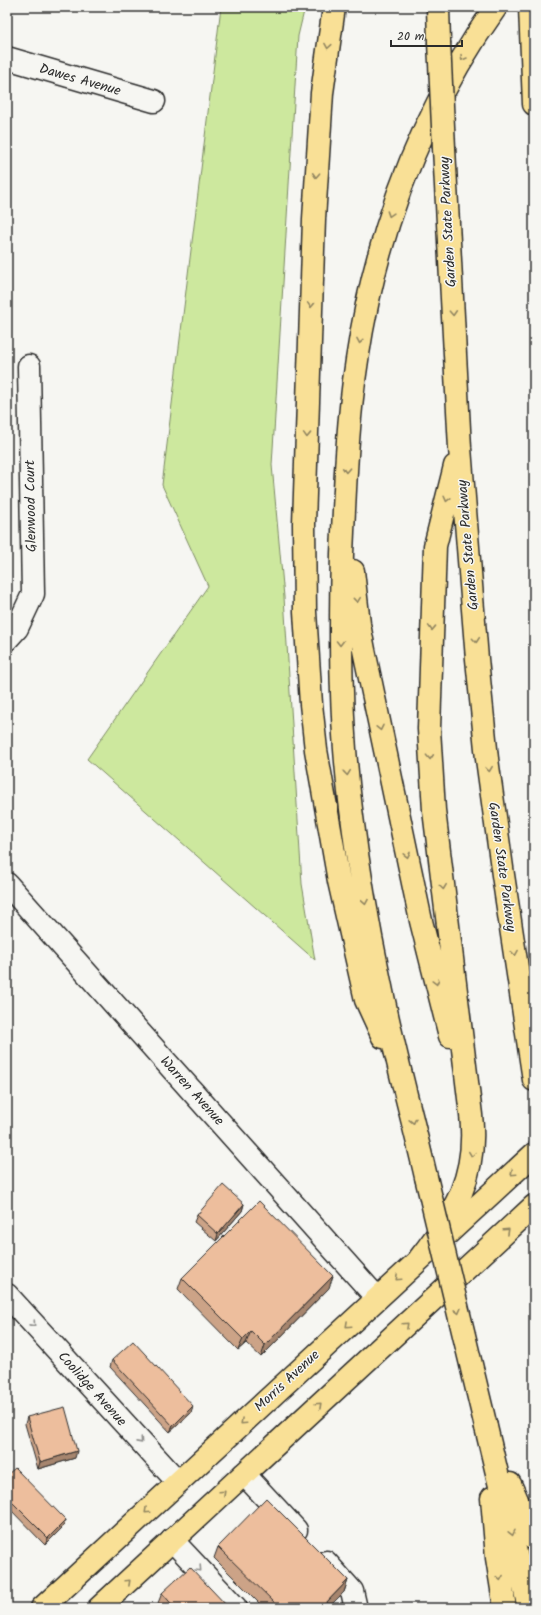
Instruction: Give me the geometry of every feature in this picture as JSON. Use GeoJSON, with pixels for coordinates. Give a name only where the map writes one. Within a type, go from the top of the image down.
{"type":"FeatureCollection","features":[{"type":"Feature","properties":{"kind":"main road"},"geometry":{"type":"LineString","coordinates":[[334,7],[325,63],[319,126],[312,249],[304,524],[307,655],[316,750],[323,795],[356,960],[366,1000],[404,1083]]}},
{"type":"Feature","properties":{"kind":"main road","name":"Garden State Parkway"},"geometry":{"type":"LineString","coordinates":[[438,7],[460,448],[469,566],[488,759],[503,875],[534,1080]]}},
{"type":"Feature","properties":{"kind":"main road"},"geometry":{"type":"LineString","coordinates":[[497,7],[483,24],[460,62],[420,137],[403,178],[388,221],[370,287],[356,362],[347,449],[340,627],[340,672],[346,763],[351,810],[380,984],[529,1608]]}},
{"type":"Feature","properties":{"kind":"main road"},"geometry":{"type":"LineString","coordinates":[[530,7],[534,104]]}},
{"type":"Feature","properties":{"kind":"main road"},"geometry":{"type":"LineString","coordinates":[[420,1258],[448,1219],[464,1189],[473,1146],[471,1115],[431,784],[429,729],[435,546],[460,448]]}},
{"type":"Feature","properties":{"kind":"main road"},"geometry":{"type":"LineString","coordinates":[[345,492],[359,624],[364,650],[427,948],[471,1115]]}},
{"type":"Feature","properties":{"kind":"main road","name":"Morris Avenue"},"geometry":{"type":"LineString","coordinates":[[42,1608],[534,1154]]}},
{"type":"Feature","properties":{"kind":"main road"},"geometry":{"type":"LineString","coordinates":[[99,1608],[534,1206]]}},
{"type":"Feature","properties":{"kind":"main road"},"geometry":{"type":"LineString","coordinates":[[486,1427],[534,1539]]}},
{"type":"Feature","properties":{"kind":"main road"},"geometry":{"type":"LineString","coordinates":[[486,1427],[497,1558],[505,1608]]}},
{"type":"Feature","properties":{"kind":"street","name":"Dawes Avenue"},"geometry":{"type":"LineString","coordinates":[[7,58],[154,101]]}},
{"type":"Feature","properties":{"kind":"street","name":"Glenwood Court"},"geometry":{"type":"LineString","coordinates":[[7,639],[17,628],[33,594],[29,366]]}},
{"type":"Feature","properties":{"kind":"street","name":"Warren Avenue"},"geometry":{"type":"LineString","coordinates":[[7,884],[377,1298]]}},
{"type":"Feature","properties":{"kind":"street","name":"Coolidge Avenue"},"geometry":{"type":"LineString","coordinates":[[7,1295],[178,1482]]}},
{"type":"Feature","properties":{"kind":"street"},"geometry":{"type":"LineString","coordinates":[[244,1474],[352,1590],[355,1604],[352,1608]]}},
{"type":"Feature","properties":{"kind":"street"},"geometry":{"type":"LineString","coordinates":[[172,1540],[236,1608]]}},
{"type":"Feature","properties":{"kind":"green space"},"geometry":{"type":"Polygon","coordinates":[[[221,7],[305,7],[298,36],[272,465],[284,597],[302,884],[315,960],[87,759],[208,586],[162,485],[221,7]]]}},
{"type":"Feature","properties":{"kind":"building"},"geometry":{"type":"Polygon","coordinates":[[[223,1185],[244,1204],[218,1234],[197,1215],[223,1185]]]}},
{"type":"Feature","properties":{"kind":"building"},"geometry":{"type":"Polygon","coordinates":[[[259,1201],[333,1276],[265,1345],[251,1331],[243,1339],[182,1278],[259,1201]]]}},
{"type":"Feature","properties":{"kind":"building"},"geometry":{"type":"Polygon","coordinates":[[[133,1341],[193,1406],[173,1426],[112,1360],[133,1341]]]}},
{"type":"Feature","properties":{"kind":"building"},"geometry":{"type":"Polygon","coordinates":[[[65,1407],[77,1451],[40,1462],[27,1417],[65,1407]]]}},
{"type":"Feature","properties":{"kind":"building"},"geometry":{"type":"Polygon","coordinates":[[[15,1468],[66,1520],[48,1538],[7,1497],[7,1475],[15,1468]]]}},
{"type":"Feature","properties":{"kind":"building"},"geometry":{"type":"Polygon","coordinates":[[[266,1498],[348,1580],[321,1608],[280,1608],[218,1547],[266,1498]]]}},
{"type":"Feature","properties":{"kind":"building"},"geometry":{"type":"Polygon","coordinates":[[[190,1567],[229,1608],[175,1608],[162,1593],[190,1567]]]}}]}
